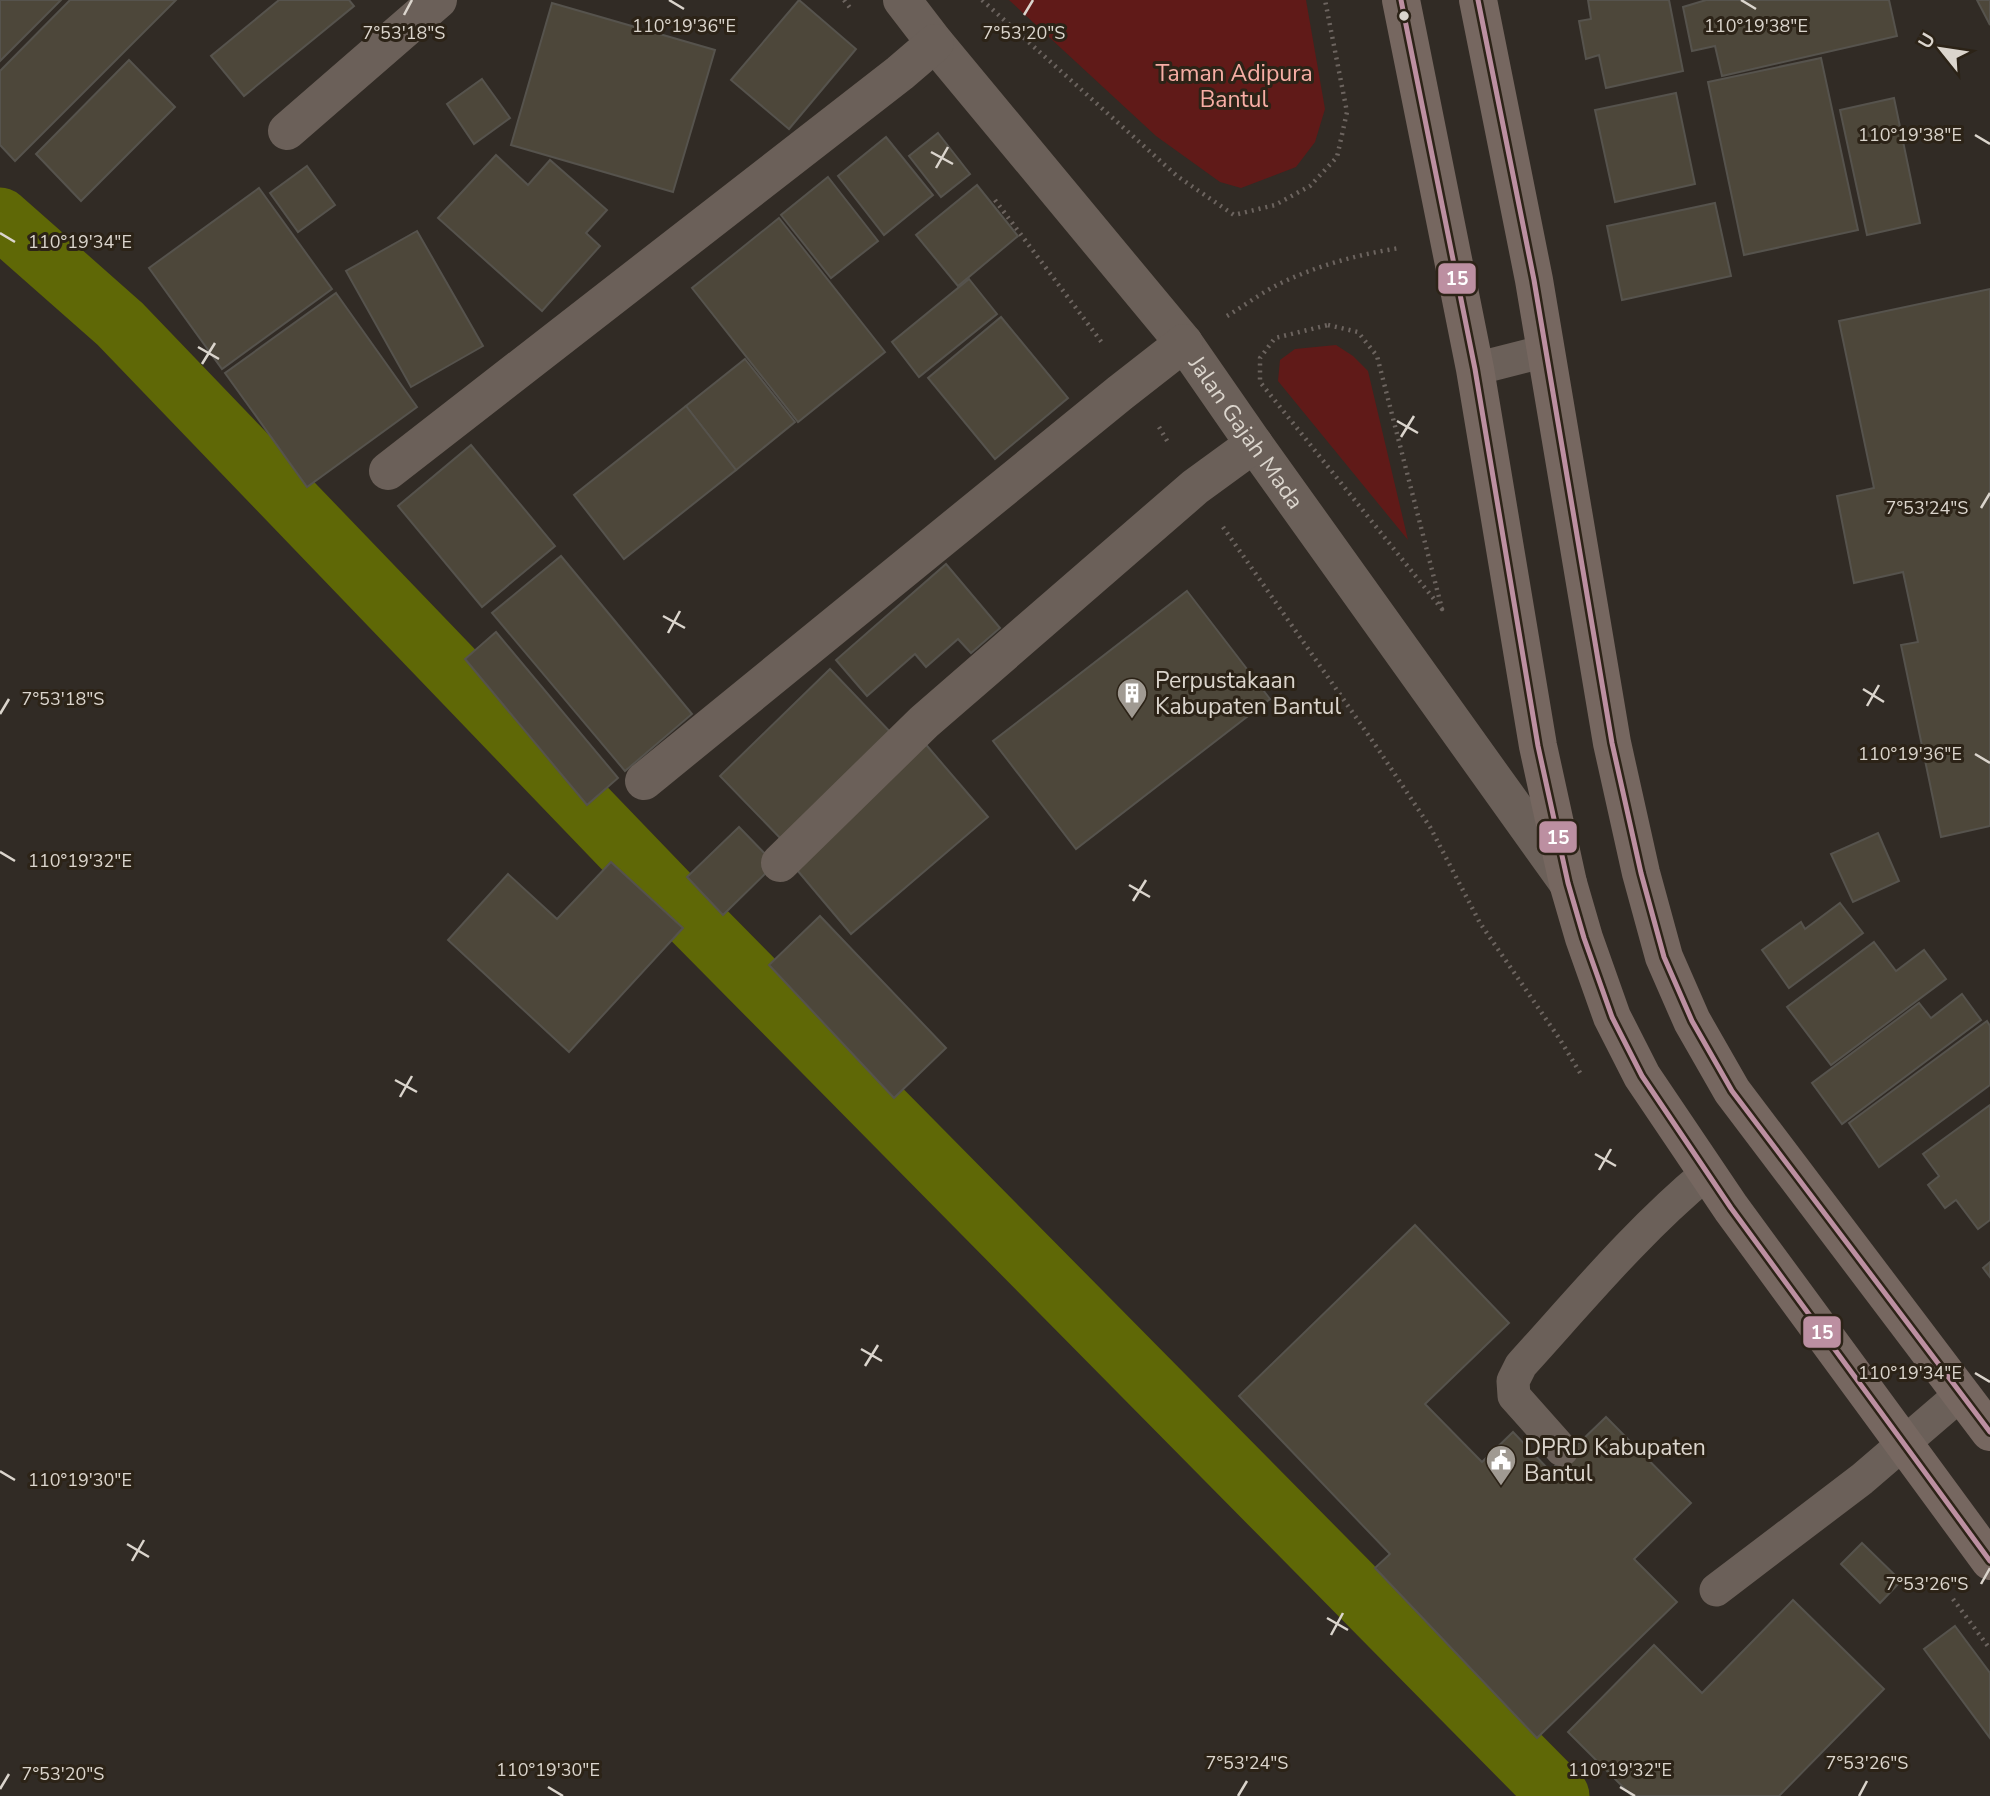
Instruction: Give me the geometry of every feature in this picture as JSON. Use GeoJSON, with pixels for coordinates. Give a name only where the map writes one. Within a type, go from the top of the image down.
{"type":"FeatureCollection","features":[{"type":"Feature","properties":{"kind":"main road"},"geometry":{"type":"LineString","coordinates":[[1401,0],[1475,369],[1538,746],[1568,883],[1612,1017],[1642,1076],[1707,1173],[1990,1560]]}},
{"type":"Feature","properties":{"kind":"main road"},"geometry":{"type":"LineString","coordinates":[[1478,0],[1534,280],[1612,743],[1641,873],[1664,957],[1692,1021],[1732,1091],[1990,1432]]}},
{"type":"Feature","properties":{"kind":"street"},"geometry":{"type":"LineString","coordinates":[[288,131],[438,0]]}},
{"type":"Feature","properties":{"kind":"street","name":"Jalan Gajah Mada"},"geometry":{"type":"LineString","coordinates":[[902,0],[1184,343],[1568,883]]}},
{"type":"Feature","properties":{"kind":"street"},"geometry":{"type":"LineString","coordinates":[[388,471],[935,43]]}},
{"type":"Feature","properties":{"kind":"street"},"geometry":{"type":"LineString","coordinates":[[644,781],[1184,343]]}},
{"type":"Feature","properties":{"kind":"street"},"geometry":{"type":"LineString","coordinates":[[780,863],[924,722],[1195,487],[1254,444]]}},
{"type":"Feature","properties":{"kind":"lane"},"geometry":{"type":"LineString","coordinates":[[1475,369],[1546,351]]}},
{"type":"Feature","properties":{"kind":"lane"},"geometry":{"type":"LineString","coordinates":[[1562,1450],[1514,1396],[1513,1381],[1521,1365],[1659,1214],[1707,1173]]}},
{"type":"Feature","properties":{"kind":"lane"},"geometry":{"type":"LineString","coordinates":[[1716,1591],[1862,1479],[1961,1394]]}},
{"type":"Feature","properties":{"kind":"path"},"geometry":{"type":"LineString","coordinates":[[844,0],[852,10]]}},
{"type":"Feature","properties":{"kind":"path"},"geometry":{"type":"LineString","coordinates":[[982,0],[1177,176],[1234,215],[1275,205],[1310,186],[1337,157],[1348,112],[1325,0]]}},
{"type":"Feature","properties":{"kind":"path"},"geometry":{"type":"LineString","coordinates":[[991,195],[1133,383],[1195,487],[1430,827],[1480,923],[1559,1038],[1588,1086]]}},
{"type":"Feature","properties":{"kind":"path"},"geometry":{"type":"LineString","coordinates":[[1184,343],[1278,285],[1311,272],[1377,251],[1449,242]]}},
{"type":"Feature","properties":{"kind":"path"},"geometry":{"type":"LineString","coordinates":[[1328,325],[1358,332],[1377,356],[1442,609],[1260,382],[1260,358],[1275,338],[1328,325]]}},
{"type":"Feature","properties":{"kind":"path"},"geometry":{"type":"LineString","coordinates":[[1951,1596],[1990,1649]]}},
{"type":"Feature","properties":{"kind":"green space","name":"Taman Adipura Bantul"},"geometry":{"type":"Polygon","coordinates":[[[1009,0],[1306,0],[1325,109],[1315,142],[1296,167],[1241,188],[1220,182],[1156,136],[1009,0]]]}},
{"type":"Feature","properties":{"kind":"green space"},"geometry":{"type":"Polygon","coordinates":[[[1336,345],[1353,356],[1368,371],[1408,540],[1278,381],[1280,360],[1295,349],[1336,345]]]}},
{"type":"Feature","properties":{"kind":"building"},"geometry":{"type":"Polygon","coordinates":[[[0,0],[61,0],[0,61],[0,0]]]}},
{"type":"Feature","properties":{"kind":"building"},"geometry":{"type":"Polygon","coordinates":[[[70,0],[176,0],[15,161],[0,145],[0,71],[70,0]]]}},
{"type":"Feature","properties":{"kind":"building"},"geometry":{"type":"Polygon","coordinates":[[[279,0],[349,0],[354,6],[244,96],[211,56],[279,0]]]}},
{"type":"Feature","properties":{"kind":"building"},"geometry":{"type":"Polygon","coordinates":[[[799,0],[856,49],[789,129],[731,80],[799,0]]]}},
{"type":"Feature","properties":{"kind":"building"},"geometry":{"type":"Polygon","coordinates":[[[1588,0],[1669,0],[1683,71],[1606,88],[1599,55],[1586,59],[1579,21],[1591,19],[1588,0]]]}},
{"type":"Feature","properties":{"kind":"building"},"geometry":{"type":"Polygon","coordinates":[[[1706,0],[1889,0],[1897,36],[1722,76],[1715,46],[1692,51],[1683,7],[1706,0]]]}},
{"type":"Feature","properties":{"kind":"building"},"geometry":{"type":"Polygon","coordinates":[[[1977,0],[1990,0],[1990,25],[1977,0]]]}},
{"type":"Feature","properties":{"kind":"building"},"geometry":{"type":"Polygon","coordinates":[[[552,3],[715,50],[673,192],[511,145],[552,3]]]}},
{"type":"Feature","properties":{"kind":"building"},"geometry":{"type":"Polygon","coordinates":[[[1821,58],[1858,230],[1744,255],[1708,82],[1821,58]]]}},
{"type":"Feature","properties":{"kind":"building"},"geometry":{"type":"Polygon","coordinates":[[[129,60],[175,107],[81,201],[36,154],[129,60]]]}},
{"type":"Feature","properties":{"kind":"building"},"geometry":{"type":"Polygon","coordinates":[[[482,79],[510,118],[474,144],[447,104],[482,79]]]}},
{"type":"Feature","properties":{"kind":"building"},"geometry":{"type":"Polygon","coordinates":[[[1676,93],[1695,184],[1615,202],[1595,110],[1676,93]]]}},
{"type":"Feature","properties":{"kind":"building"},"geometry":{"type":"Polygon","coordinates":[[[1894,98],[1920,223],[1867,235],[1840,110],[1894,98]]]}},
{"type":"Feature","properties":{"kind":"building"},"geometry":{"type":"Polygon","coordinates":[[[938,133],[970,174],[941,197],[909,156],[938,133]]]}},
{"type":"Feature","properties":{"kind":"building"},"geometry":{"type":"Polygon","coordinates":[[[886,137],[933,195],[884,235],[838,176],[886,137]]]}},
{"type":"Feature","properties":{"kind":"building"},"geometry":{"type":"Polygon","coordinates":[[[496,155],[528,185],[550,160],[607,210],[586,233],[600,246],[542,311],[438,218],[496,155]]]}},
{"type":"Feature","properties":{"kind":"building"},"geometry":{"type":"Polygon","coordinates":[[[307,166],[335,205],[298,232],[270,193],[307,166]]]}},
{"type":"Feature","properties":{"kind":"building"},"geometry":{"type":"Polygon","coordinates":[[[828,177],[878,241],[831,278],[781,215],[828,177]]]}},
{"type":"Feature","properties":{"kind":"building"},"geometry":{"type":"Polygon","coordinates":[[[977,185],[1018,236],[958,286],[916,235],[977,185]]]}},
{"type":"Feature","properties":{"kind":"building"},"geometry":{"type":"Polygon","coordinates":[[[259,188],[332,289],[222,369],[149,268],[259,188]]]}},
{"type":"Feature","properties":{"kind":"building"},"geometry":{"type":"Polygon","coordinates":[[[1715,203],[1731,276],[1622,300],[1607,226],[1715,203]]]}},
{"type":"Feature","properties":{"kind":"building"},"geometry":{"type":"Polygon","coordinates":[[[779,218],[885,352],[798,422],[692,288],[779,218]]]}},
{"type":"Feature","properties":{"kind":"building"},"geometry":{"type":"Polygon","coordinates":[[[417,231],[483,346],[411,387],[346,271],[417,231]]]}},
{"type":"Feature","properties":{"kind":"building"},"geometry":{"type":"Polygon","coordinates":[[[969,279],[997,314],[919,377],[892,342],[969,279]]]}},
{"type":"Feature","properties":{"kind":"building"},"geometry":{"type":"Polygon","coordinates":[[[1990,289],[1990,826],[1941,837],[1901,645],[1918,642],[1903,572],[1854,583],[1837,496],[1874,488],[1839,321],[1990,289]]]}},
{"type":"Feature","properties":{"kind":"building"},"geometry":{"type":"Polygon","coordinates":[[[336,293],[417,407],[307,487],[225,373],[336,293]]]}},
{"type":"Feature","properties":{"kind":"building"},"geometry":{"type":"Polygon","coordinates":[[[1001,317],[1068,398],[995,459],[928,378],[1001,317]]]}},
{"type":"Feature","properties":{"kind":"building"},"geometry":{"type":"Polygon","coordinates":[[[745,359],[795,422],[736,470],[686,406],[745,359]]]}},
{"type":"Feature","properties":{"kind":"building"},"geometry":{"type":"Polygon","coordinates":[[[686,406],[736,470],[624,559],[574,495],[686,406]]]}},
{"type":"Feature","properties":{"kind":"building"},"geometry":{"type":"Polygon","coordinates":[[[471,445],[555,546],[482,607],[398,506],[471,445]]]}},
{"type":"Feature","properties":{"kind":"building"},"geometry":{"type":"Polygon","coordinates":[[[561,556],[692,714],[625,771],[492,613],[561,556]]]}},
{"type":"Feature","properties":{"kind":"building"},"geometry":{"type":"Polygon","coordinates":[[[946,564],[1000,628],[971,653],[958,639],[926,667],[915,654],[867,696],[836,660],[946,564]]]}},
{"type":"Feature","properties":{"kind":"building","name":"Perpustakaan Kabupaten Bantul"},"geometry":{"type":"Polygon","coordinates":[[[1187,591],[1270,699],[1076,849],[993,741],[1187,591]]]}},
{"type":"Feature","properties":{"kind":"building"},"geometry":{"type":"Polygon","coordinates":[[[496,632],[618,778],[587,805],[465,659],[496,632]]]}},
{"type":"Feature","properties":{"kind":"building"},"geometry":{"type":"Polygon","coordinates":[[[830,669],[895,737],[785,843],[720,776],[830,669]]]}},
{"type":"Feature","properties":{"kind":"building"},"geometry":{"type":"Polygon","coordinates":[[[922,740],[988,817],[851,934],[792,864],[922,740]]]}},
{"type":"Feature","properties":{"kind":"building"},"geometry":{"type":"Polygon","coordinates":[[[739,827],[775,864],[723,915],[687,877],[739,827]]]}},
{"type":"Feature","properties":{"kind":"building"},"geometry":{"type":"Polygon","coordinates":[[[1878,833],[1899,881],[1853,902],[1831,854],[1878,833]]]}},
{"type":"Feature","properties":{"kind":"building"},"geometry":{"type":"Polygon","coordinates":[[[611,862],[683,928],[569,1052],[448,940],[508,874],[557,919],[611,862]]]}},
{"type":"Feature","properties":{"kind":"building"},"geometry":{"type":"Polygon","coordinates":[[[1840,903],[1863,933],[1789,988],[1762,950],[1801,922],[1805,929],[1840,903]]]}},
{"type":"Feature","properties":{"kind":"building"},"geometry":{"type":"Polygon","coordinates":[[[820,916],[946,1048],[894,1098],[769,965],[820,916]]]}},
{"type":"Feature","properties":{"kind":"building"},"geometry":{"type":"Polygon","coordinates":[[[1874,942],[1896,971],[1924,950],[1946,979],[1831,1065],[1787,1007],[1874,942]]]}},
{"type":"Feature","properties":{"kind":"building"},"geometry":{"type":"Polygon","coordinates":[[[1962,994],[1981,1020],[1842,1124],[1812,1083],[1919,1003],[1931,1018],[1962,994]]]}},
{"type":"Feature","properties":{"kind":"building"},"geometry":{"type":"Polygon","coordinates":[[[1987,1021],[1990,1026],[1990,1085],[1879,1167],[1849,1123],[1987,1021]]]}},
{"type":"Feature","properties":{"kind":"building"},"geometry":{"type":"Polygon","coordinates":[[[1990,1105],[1990,1220],[1978,1229],[1956,1200],[1945,1208],[1928,1185],[1939,1176],[1923,1154],[1990,1105]]]}},
{"type":"Feature","properties":{"kind":"building","name":"DPRD Kabupaten Bantul"},"geometry":{"type":"Polygon","coordinates":[[[1415,1225],[1509,1323],[1425,1404],[1482,1462],[1513,1432],[1550,1471],[1606,1417],[1691,1503],[1634,1559],[1677,1602],[1537,1738],[1375,1568],[1390,1554],[1239,1396],[1415,1225]]]}},
{"type":"Feature","properties":{"kind":"building"},"geometry":{"type":"Polygon","coordinates":[[[1990,1262],[1990,1277],[1983,1268],[1990,1262]]]}},
{"type":"Feature","properties":{"kind":"building"},"geometry":{"type":"Polygon","coordinates":[[[1862,1543],[1901,1581],[1880,1603],[1841,1564],[1862,1543]]]}},
{"type":"Feature","properties":{"kind":"building"},"geometry":{"type":"Polygon","coordinates":[[[1793,1600],[1884,1689],[1779,1796],[1632,1796],[1568,1732],[1654,1645],[1702,1693],[1793,1600]]]}},
{"type":"Feature","properties":{"kind":"building"},"geometry":{"type":"Polygon","coordinates":[[[1955,1626],[1990,1673],[1990,1738],[1924,1649],[1955,1626]]]}},
{"type":"Feature","properties":{"kind":"waterway"},"geometry":{"type":"LineString","coordinates":[[0,218],[120,324],[666,892],[1559,1796]]}},
{"type":"Feature","properties":{"kind":"transit line","name":"15"},"geometry":{"type":"LineString","coordinates":[[1401,0],[1475,369],[1538,746],[1568,883],[1612,1017],[1642,1076],[1731,1208],[1990,1561]]}},
{"type":"Feature","properties":{"kind":"transit line","name":"15"},"geometry":{"type":"LineString","coordinates":[[1478,0],[1534,280],[1612,743],[1641,873],[1664,957],[1692,1021],[1732,1091],[1990,1432]]}},
{"type":"Feature","properties":{"kind":"place","name":"Perpustakaan Kabupaten Bantul"},"geometry":{"type":"Point","coordinates":[1132,720]}},
{"type":"Feature","properties":{"kind":"place","name":"DPRD Kabupaten Bantul"},"geometry":{"type":"Point","coordinates":[1501,1487]}}]}
